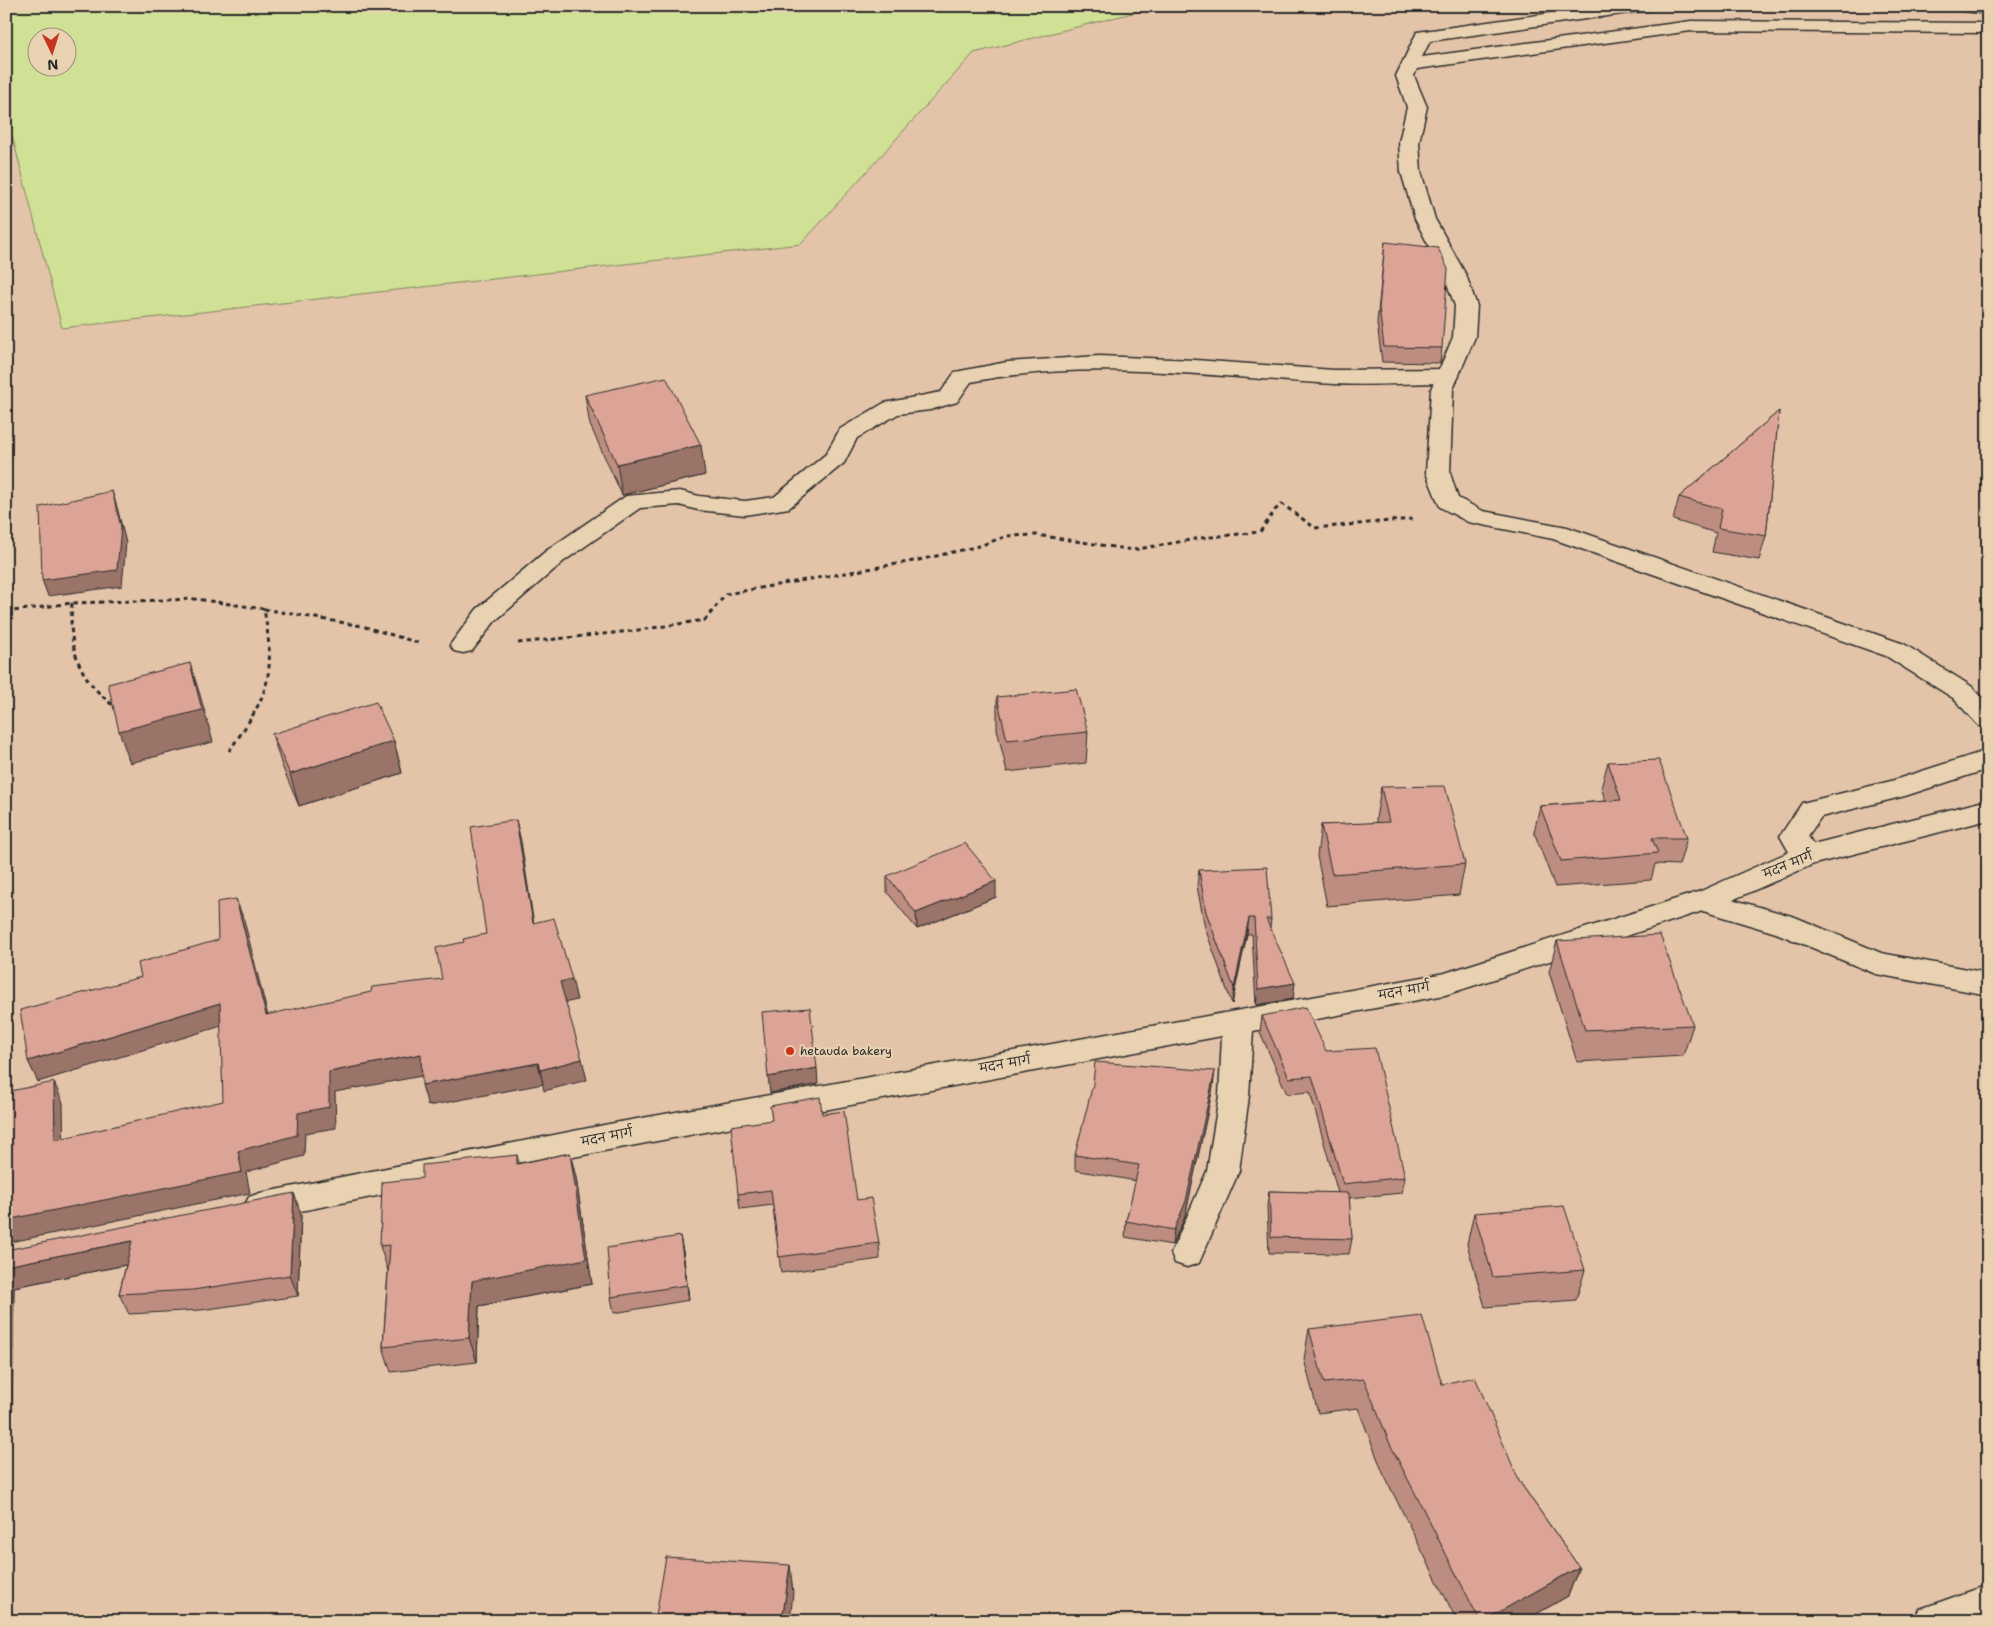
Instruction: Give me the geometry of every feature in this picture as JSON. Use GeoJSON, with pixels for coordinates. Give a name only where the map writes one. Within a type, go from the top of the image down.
{"type":"FeatureCollection","features":[{"type":"Feature","properties":{"kind":"street"},"geometry":{"type":"LineString","coordinates":[[1643,6],[1423,36],[1409,64],[1405,76],[1417,107],[1409,142],[1411,172],[1425,219],[1455,274],[1466,306],[1464,337],[1442,390],[1438,473],[1448,502],[1476,517],[1558,532],[1895,650],[1962,692],[1988,720]]}},
{"type":"Feature","properties":{"kind":"street"},"geometry":{"type":"LineString","coordinates":[[1963,6],[1988,9]]}},
{"type":"Feature","properties":{"kind":"street"},"geometry":{"type":"LineString","coordinates":[[1409,64],[1690,26],[1988,28]]}},
{"type":"Feature","properties":{"kind":"street"},"geometry":{"type":"LineString","coordinates":[[463,645],[486,615],[555,556],[634,502],[680,498],[698,503],[745,508],[781,503],[836,458],[848,434],[892,408],[930,403],[950,397],[963,377],[1002,368],[1099,364],[1200,366],[1335,377],[1448,376]]}},
{"type":"Feature","properties":{"kind":"street"},"geometry":{"type":"LineString","coordinates":[[1806,856],[1794,836],[1812,810],[1895,789],[1988,759]]}},
{"type":"Feature","properties":{"kind":"street","name":"मदन मार्ग"},"geometry":{"type":"LineString","coordinates":[[230,1212],[618,1135],[1445,984],[1703,901],[1806,856],[1988,810]]}},
{"type":"Feature","properties":{"kind":"street"},"geometry":{"type":"LineString","coordinates":[[1703,901],[1785,925],[1876,963],[1988,984]]}},
{"type":"Feature","properties":{"kind":"street"},"geometry":{"type":"LineString","coordinates":[[1187,1253],[1223,1171],[1234,1096],[1238,1021]]}},
{"type":"Feature","properties":{"kind":"street"},"geometry":{"type":"LineString","coordinates":[[1934,1621],[1988,1602]]}},
{"type":"Feature","properties":{"kind":"path"},"geometry":{"type":"LineString","coordinates":[[6,612],[72,603],[196,599],[362,626],[430,646],[515,643],[632,631],[705,620],[726,594],[919,560],[1007,536],[1037,535],[1132,550],[1201,538],[1260,532],[1266,526],[1274,509],[1282,504],[1314,528],[1387,520],[1436,518],[1458,507]]}},
{"type":"Feature","properties":{"kind":"path"},"geometry":{"type":"LineString","coordinates":[[72,603],[69,622],[74,656],[86,680],[105,700],[116,708]]}},
{"type":"Feature","properties":{"kind":"path"},"geometry":{"type":"LineString","coordinates":[[229,751],[248,724],[268,683],[270,642],[264,609]]}},
{"type":"Feature","properties":{"kind":"green space"},"geometry":{"type":"Polygon","coordinates":[[[6,6],[1160,6],[974,53],[801,244],[62,328],[11,131],[6,129],[6,6]]]}},
{"type":"Feature","properties":{"kind":"building"},"geometry":{"type":"Polygon","coordinates":[[[1385,242],[1438,248],[1448,269],[1442,348],[1384,347],[1379,308],[1385,242]]]}},
{"type":"Feature","properties":{"kind":"building"},"geometry":{"type":"Polygon","coordinates":[[[666,377],[701,445],[617,464],[585,395],[666,377]]]}},
{"type":"Feature","properties":{"kind":"building"},"geometry":{"type":"Polygon","coordinates":[[[1779,411],[1766,536],[1718,528],[1722,509],[1679,497],[1779,411]]]}},
{"type":"Feature","properties":{"kind":"building"},"geometry":{"type":"Polygon","coordinates":[[[112,491],[121,527],[117,570],[42,580],[40,507],[112,491]]]}},
{"type":"Feature","properties":{"kind":"building"},"geometry":{"type":"Polygon","coordinates":[[[190,663],[202,710],[119,731],[108,684],[190,663]]]}},
{"type":"Feature","properties":{"kind":"building"},"geometry":{"type":"Polygon","coordinates":[[[1076,689],[1088,732],[1007,740],[997,697],[1076,689]]]}},
{"type":"Feature","properties":{"kind":"building"},"geometry":{"type":"Polygon","coordinates":[[[376,702],[394,741],[290,774],[272,734],[376,702]]]}},
{"type":"Feature","properties":{"kind":"building"},"geometry":{"type":"Polygon","coordinates":[[[1659,760],[1687,838],[1652,838],[1658,853],[1561,861],[1540,806],[1621,800],[1608,762],[1659,760]]]}},
{"type":"Feature","properties":{"kind":"building"},"geometry":{"type":"Polygon","coordinates":[[[1445,786],[1465,864],[1332,874],[1321,825],[1389,822],[1381,787],[1445,786]]]}},
{"type":"Feature","properties":{"kind":"building"},"geometry":{"type":"Polygon","coordinates":[[[516,820],[533,923],[554,918],[572,979],[560,982],[582,1059],[540,1070],[538,1063],[422,1085],[421,1054],[329,1072],[329,1107],[298,1113],[297,1135],[238,1151],[242,1172],[6,1220],[6,1092],[54,1082],[55,1140],[223,1101],[220,1003],[28,1061],[20,1010],[141,977],[138,963],[218,940],[217,902],[236,899],[266,1015],[371,992],[372,987],[442,979],[436,948],[464,942],[463,939],[486,934],[471,827],[516,820]]]}},
{"type":"Feature","properties":{"kind":"building"},"geometry":{"type":"Polygon","coordinates":[[[965,843],[996,881],[916,913],[887,876],[965,843]]]}},
{"type":"Feature","properties":{"kind":"building"},"geometry":{"type":"Polygon","coordinates":[[[1267,867],[1271,919],[1266,919],[1295,983],[1258,989],[1254,918],[1249,918],[1234,988],[1206,912],[1199,870],[1267,867]]]}},
{"type":"Feature","properties":{"kind":"building"},"geometry":{"type":"Polygon","coordinates":[[[1660,935],[1693,1025],[1585,1030],[1557,941],[1660,935]]]}},
{"type":"Feature","properties":{"kind":"building"},"geometry":{"type":"Polygon","coordinates":[[[1306,1007],[1326,1051],[1375,1048],[1405,1177],[1343,1184],[1312,1076],[1289,1078],[1262,1016],[1306,1007]]]}},
{"type":"Feature","properties":{"kind":"building","name":"hetauda bakery"},"geometry":{"type":"Polygon","coordinates":[[[810,1008],[817,1068],[768,1077],[762,1012],[810,1008]]]}},
{"type":"Feature","properties":{"kind":"building"},"geometry":{"type":"Polygon","coordinates":[[[1095,1062],[1215,1071],[1186,1201],[1174,1230],[1126,1221],[1139,1165],[1075,1155],[1093,1084],[1095,1062]]]}},
{"type":"Feature","properties":{"kind":"building"},"geometry":{"type":"Polygon","coordinates":[[[820,1097],[822,1114],[844,1111],[857,1200],[871,1198],[879,1243],[779,1257],[771,1190],[738,1194],[731,1126],[772,1120],[770,1106],[820,1097]]]}},
{"type":"Feature","properties":{"kind":"building"},"geometry":{"type":"Polygon","coordinates":[[[570,1153],[586,1259],[472,1281],[469,1338],[383,1347],[390,1245],[380,1246],[382,1182],[422,1178],[422,1165],[517,1155],[517,1164],[570,1153]]]}},
{"type":"Feature","properties":{"kind":"building"},"geometry":{"type":"Polygon","coordinates":[[[1269,1191],[1349,1193],[1352,1239],[1271,1237],[1269,1191]]]}},
{"type":"Feature","properties":{"kind":"building"},"geometry":{"type":"Polygon","coordinates":[[[294,1193],[290,1275],[193,1290],[119,1294],[132,1241],[6,1266],[6,1250],[294,1193]]]}},
{"type":"Feature","properties":{"kind":"building"},"geometry":{"type":"Polygon","coordinates":[[[1564,1206],[1585,1270],[1493,1277],[1474,1213],[1564,1206]]]}},
{"type":"Feature","properties":{"kind":"building"},"geometry":{"type":"Polygon","coordinates":[[[680,1236],[687,1285],[611,1297],[607,1248],[680,1236]]]}},
{"type":"Feature","properties":{"kind":"building"},"geometry":{"type":"Polygon","coordinates":[[[1422,1316],[1442,1384],[1475,1377],[1519,1481],[1579,1567],[1483,1621],[1480,1621],[1390,1444],[1364,1379],[1324,1383],[1309,1329],[1422,1316]]]}},
{"type":"Feature","properties":{"kind":"building"},"geometry":{"type":"Polygon","coordinates":[[[666,1557],[790,1565],[782,1621],[655,1621],[666,1557]]]}},
{"type":"Feature","properties":{"kind":"place","name":"hetauda bakery"},"geometry":{"type":"Point","coordinates":[790,1051]}}]}
